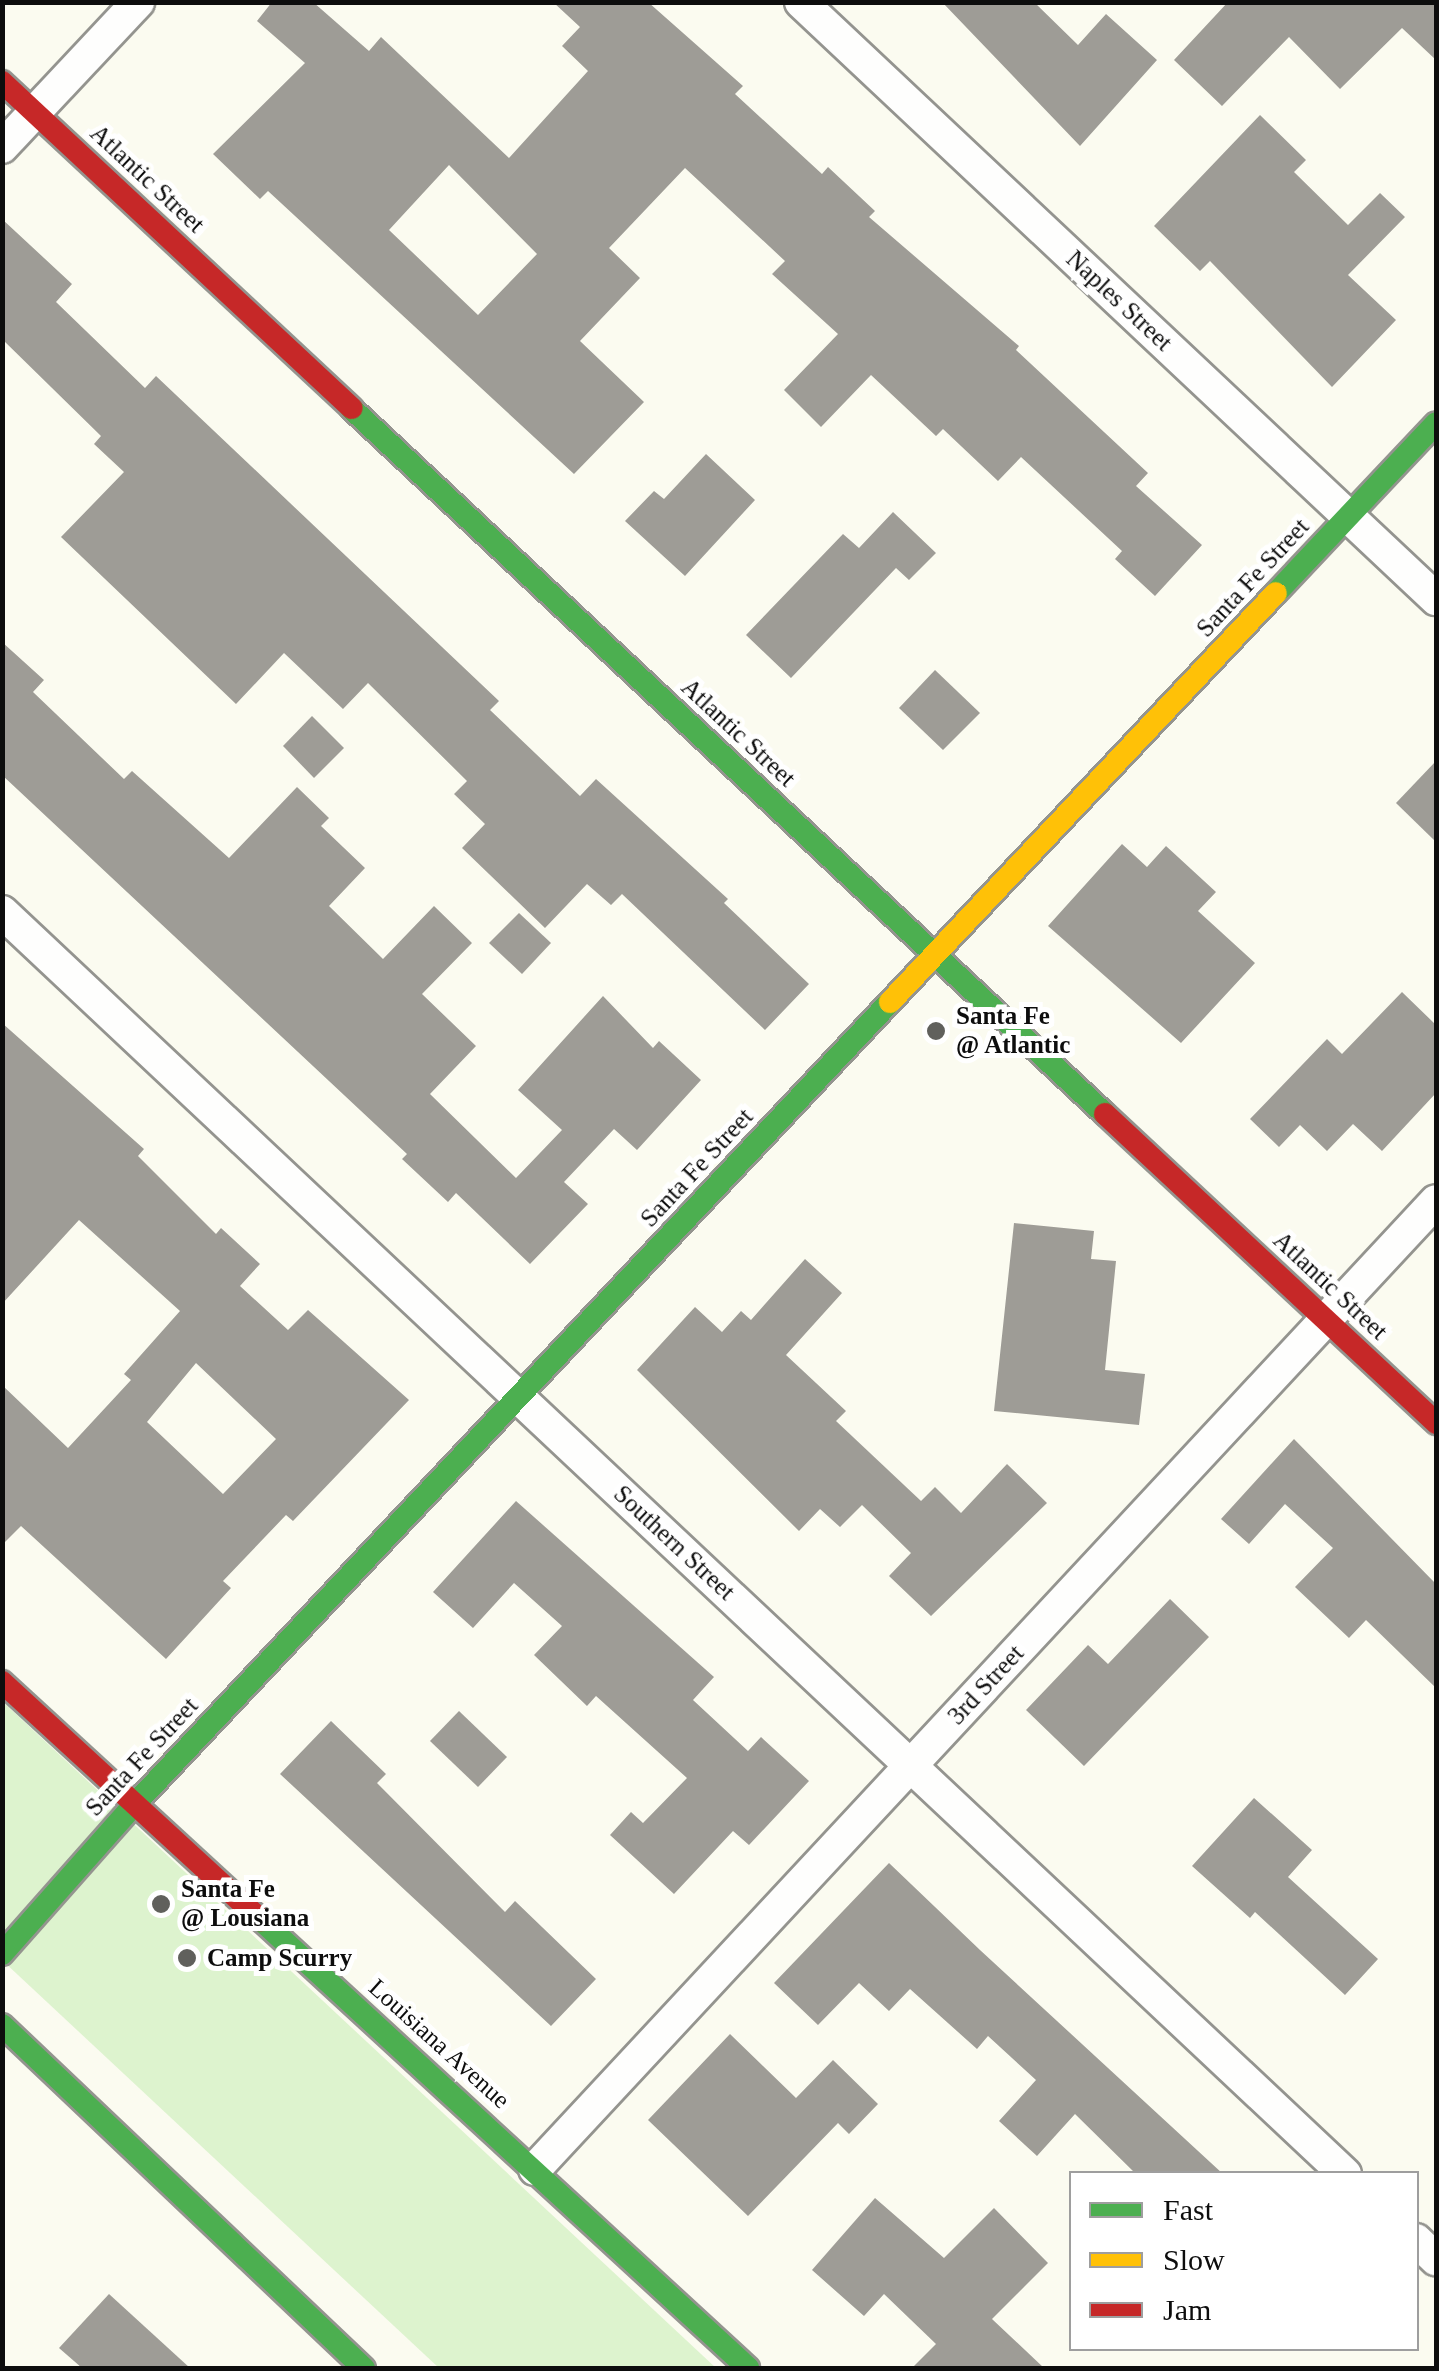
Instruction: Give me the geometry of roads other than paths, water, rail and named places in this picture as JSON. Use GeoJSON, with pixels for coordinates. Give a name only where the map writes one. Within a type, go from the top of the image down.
{"type":"FeatureCollection","features":[{"type":"Feature","properties":{"kind":"main road","name":"Atlantic Street"},"geometry":{"type":"LineString","coordinates":[[2,82],[1436,1424]]}},
{"type":"Feature","properties":{"kind":"main road","name":"Santa Fe Street"},"geometry":{"type":"LineString","coordinates":[[2,1954],[134,1805],[1436,423]]}},
{"type":"Feature","properties":{"kind":"main road","name":"Louisiana Avenue"},"geometry":{"type":"LineString","coordinates":[[2,1682],[748,2368]]}},
{"type":"Feature","properties":{"kind":"main road"},"geometry":{"type":"LineString","coordinates":[[2,2026],[364,2368]]}},
{"type":"Feature","properties":{"kind":"street"},"geometry":{"type":"LineString","coordinates":[[2,148],[138,2]]}},
{"type":"Feature","properties":{"kind":"street","name":"Naples Street"},"geometry":{"type":"LineString","coordinates":[[801,2],[1436,599]]}},
{"type":"Feature","properties":{"kind":"street","name":"Southern Street"},"geometry":{"type":"LineString","coordinates":[[2,912],[1343,2171]]}},
{"type":"Feature","properties":{"kind":"street","name":"3rd Street"},"geometry":{"type":"LineString","coordinates":[[535,2169],[1436,1202]]}},
{"type":"Feature","properties":{"kind":"place","name":"Santa Fe @ Atlantic"},"geometry":{"type":"Point","coordinates":[936,1031]}},
{"type":"Feature","properties":{"kind":"place","name":"Santa Fe @ Lousiana"},"geometry":{"type":"Point","coordinates":[161,1904]}},
{"type":"Feature","properties":{"kind":"place","name":"Camp Scurry"},"geometry":{"type":"Point","coordinates":[187,1958]}}]}
